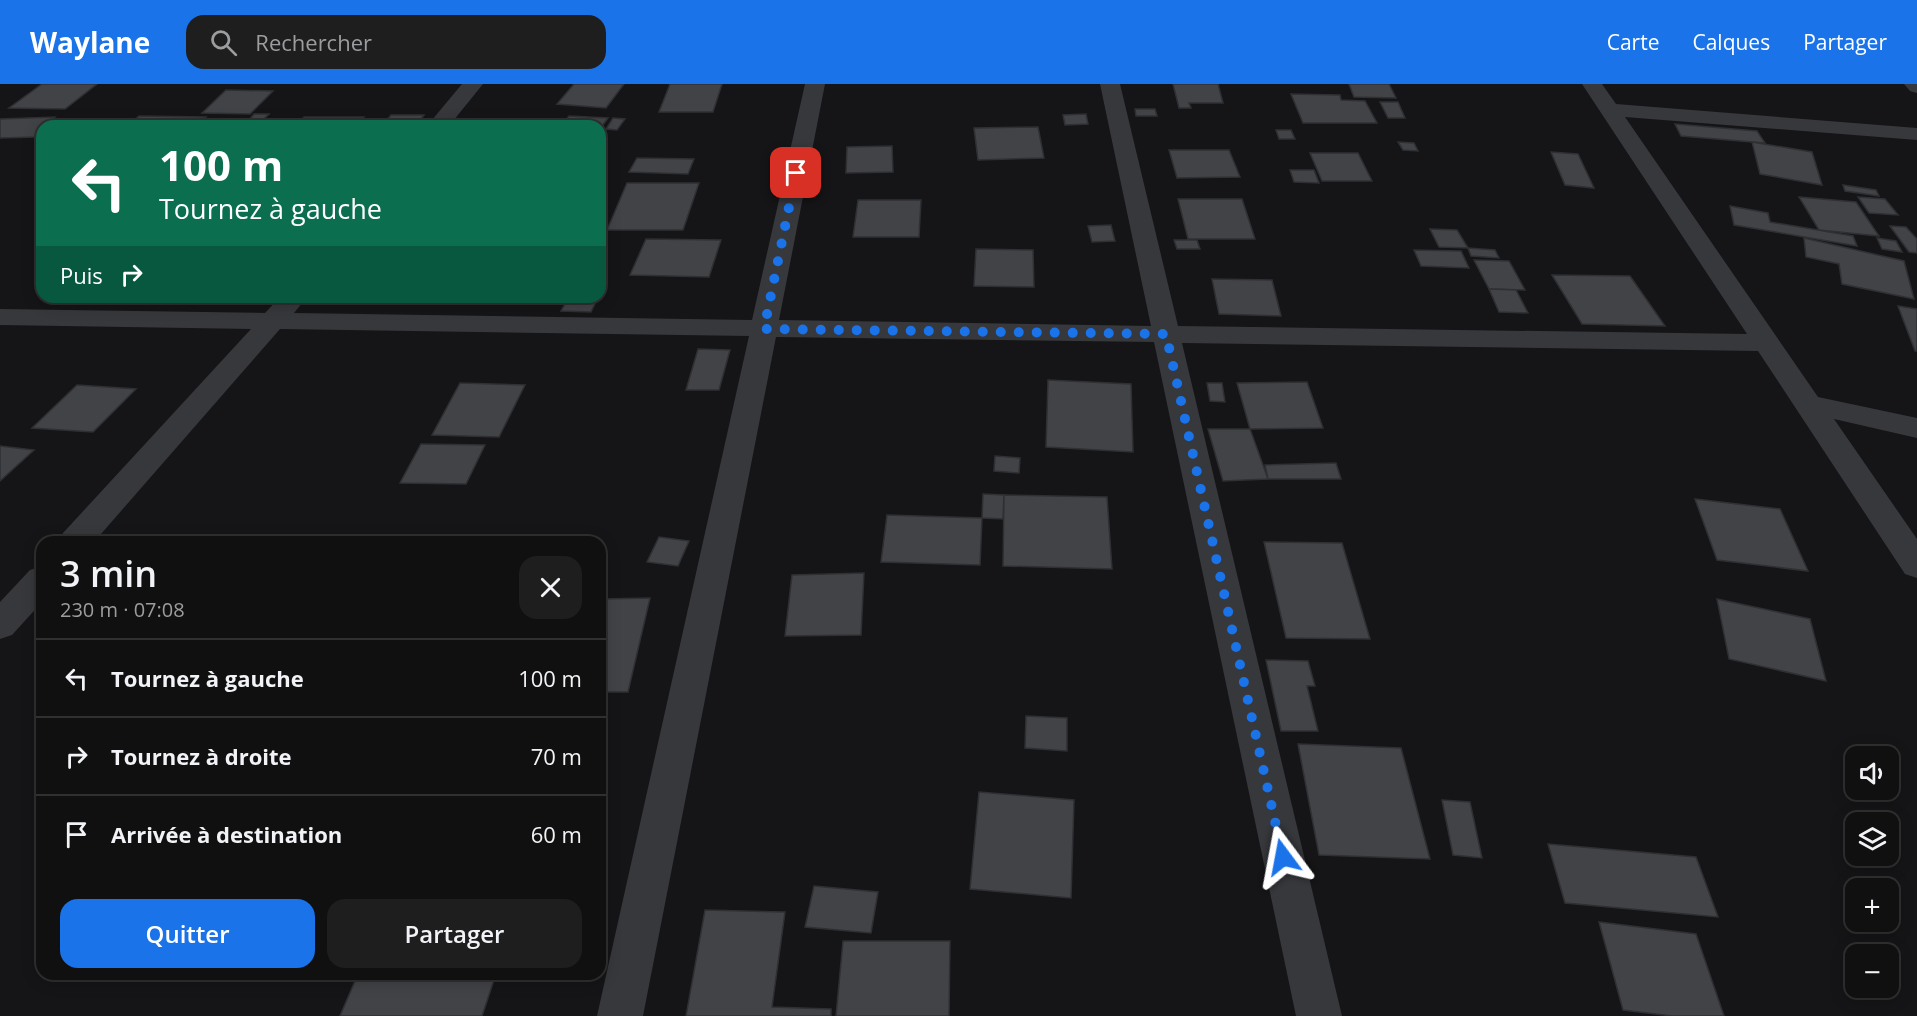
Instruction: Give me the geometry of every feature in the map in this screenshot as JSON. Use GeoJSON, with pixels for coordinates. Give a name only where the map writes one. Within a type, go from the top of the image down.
{"type":"FeatureCollection","features":[{"type":"Feature","properties":{"kind":"street"},"geometry":{"type":"LineString","coordinates":[[443,120],[473,84]]}},
{"type":"Feature","properties":{"kind":"street"},"geometry":{"type":"LineString","coordinates":[[620,1016],[815,84]]}},
{"type":"Feature","properties":{"kind":"street"},"geometry":{"type":"LineString","coordinates":[[1110,84],[1319,1016]]}},
{"type":"Feature","properties":{"kind":"street"},"geometry":{"type":"LineString","coordinates":[[1592,84],[1917,565]]}},
{"type":"Feature","properties":{"kind":"street"},"geometry":{"type":"LineString","coordinates":[[1610,110],[1917,134]]}},
{"type":"Feature","properties":{"kind":"street"},"geometry":{"type":"LineString","coordinates":[[80,536],[289,303]]}},
{"type":"Feature","properties":{"kind":"street"},"geometry":{"type":"LineString","coordinates":[[0,317],[1767,343]]}},
{"type":"Feature","properties":{"kind":"street"},"geometry":{"type":"LineString","coordinates":[[1809,404],[1917,428]]}},
{"type":"Feature","properties":{"kind":"street"},"geometry":{"type":"LineString","coordinates":[[0,625],[36,586]]}},
{"type":"Feature","properties":{"kind":"building"},"geometry":{"type":"Polygon","coordinates":[[[42,84],[97,84],[65,109],[9,108],[42,84]]]}},
{"type":"Feature","properties":{"kind":"building"},"geometry":{"type":"Polygon","coordinates":[[[574,84],[624,84],[606,108],[557,104],[574,84]]]}},
{"type":"Feature","properties":{"kind":"building"},"geometry":{"type":"Polygon","coordinates":[[[670,84],[722,84],[713,112],[659,112],[670,84]]]}},
{"type":"Feature","properties":{"kind":"building"},"geometry":{"type":"Polygon","coordinates":[[[1173,84],[1218,84],[1223,103],[1189,103],[1191,108],[1179,108],[1173,84]]]}},
{"type":"Feature","properties":{"kind":"building"},"geometry":{"type":"Polygon","coordinates":[[[1349,84],[1389,84],[1396,98],[1354,97],[1349,84]]]}},
{"type":"Feature","properties":{"kind":"building"},"geometry":{"type":"Polygon","coordinates":[[[226,90],[273,91],[250,114],[202,113],[226,90]]]}},
{"type":"Feature","properties":{"kind":"building"},"geometry":{"type":"Polygon","coordinates":[[[1291,94],[1340,95],[1341,100],[1365,101],[1377,123],[1303,123],[1291,94]]]}},
{"type":"Feature","properties":{"kind":"building"},"geometry":{"type":"Polygon","coordinates":[[[1380,102],[1398,102],[1405,118],[1388,118],[1380,102]]]}},
{"type":"Feature","properties":{"kind":"building"},"geometry":{"type":"Polygon","coordinates":[[[1135,109],[1155,109],[1157,116],[1136,116],[1135,109]]]}},
{"type":"Feature","properties":{"kind":"building"},"geometry":{"type":"Polygon","coordinates":[[[254,114],[269,114],[263,120],[249,120],[254,114]]]}},
{"type":"Feature","properties":{"kind":"building"},"geometry":{"type":"Polygon","coordinates":[[[1086,114],[1088,124],[1065,125],[1063,115],[1086,114]]]}},
{"type":"Feature","properties":{"kind":"building"},"geometry":{"type":"Polygon","coordinates":[[[391,115],[424,115],[420,120],[387,120],[391,115]]]}},
{"type":"Feature","properties":{"kind":"building"},"geometry":{"type":"Polygon","coordinates":[[[139,116],[206,117],[203,120],[134,120],[139,116]]]}},
{"type":"Feature","properties":{"kind":"building"},"geometry":{"type":"Polygon","coordinates":[[[569,116],[608,118],[606,121],[566,120],[569,116]]]}},
{"type":"Feature","properties":{"kind":"building"},"geometry":{"type":"Polygon","coordinates":[[[55,117],[52,120],[36,120],[36,137],[0,138],[0,119],[55,117]]]}},
{"type":"Feature","properties":{"kind":"building"},"geometry":{"type":"Polygon","coordinates":[[[304,117],[364,117],[362,120],[301,120],[304,117]]]}},
{"type":"Feature","properties":{"kind":"building"},"geometry":{"type":"Polygon","coordinates":[[[613,118],[625,119],[617,130],[606,129],[613,118]]]}},
{"type":"Feature","properties":{"kind":"building"},"geometry":{"type":"Polygon","coordinates":[[[1675,124],[1757,131],[1765,143],[1681,136],[1675,124]]]}},
{"type":"Feature","properties":{"kind":"building"},"geometry":{"type":"Polygon","coordinates":[[[1038,127],[1044,158],[978,160],[974,128],[1038,127]]]}},
{"type":"Feature","properties":{"kind":"building"},"geometry":{"type":"Polygon","coordinates":[[[1276,130],[1291,130],[1295,139],[1279,139],[1276,130]]]}},
{"type":"Feature","properties":{"kind":"building"},"geometry":{"type":"Polygon","coordinates":[[[1398,142],[1414,143],[1418,151],[1403,150],[1398,142]]]}},
{"type":"Feature","properties":{"kind":"building"},"geometry":{"type":"Polygon","coordinates":[[[1752,142],[1812,152],[1822,185],[1760,174],[1752,142]]]}},
{"type":"Feature","properties":{"kind":"building"},"geometry":{"type":"Polygon","coordinates":[[[892,146],[893,172],[846,173],[847,147],[892,146]]]}},
{"type":"Feature","properties":{"kind":"building"},"geometry":{"type":"Polygon","coordinates":[[[1169,150],[1229,150],[1240,177],[1177,178],[1169,150]]]}},
{"type":"Feature","properties":{"kind":"building"},"geometry":{"type":"Polygon","coordinates":[[[1551,152],[1578,154],[1594,188],[1565,185],[1551,152]]]}},
{"type":"Feature","properties":{"kind":"building"},"geometry":{"type":"Polygon","coordinates":[[[1310,153],[1358,153],[1372,181],[1322,181],[1310,153]]]}},
{"type":"Feature","properties":{"kind":"building"},"geometry":{"type":"Polygon","coordinates":[[[637,158],[694,159],[688,174],[629,172],[637,158]]]}},
{"type":"Feature","properties":{"kind":"building"},"geometry":{"type":"Polygon","coordinates":[[[1290,170],[1314,170],[1319,183],[1294,182],[1290,170]]]}},
{"type":"Feature","properties":{"kind":"building"},"geometry":{"type":"Polygon","coordinates":[[[627,183],[699,183],[683,230],[607,230],[627,183]]]}},
{"type":"Feature","properties":{"kind":"building"},"geometry":{"type":"Polygon","coordinates":[[[1843,185],[1876,190],[1879,196],[1845,191],[1843,185]]]}},
{"type":"Feature","properties":{"kind":"building"},"geometry":{"type":"Polygon","coordinates":[[[1799,197],[1856,202],[1879,236],[1819,230],[1799,197]]]}},
{"type":"Feature","properties":{"kind":"building"},"geometry":{"type":"Polygon","coordinates":[[[1858,197],[1885,199],[1898,215],[1869,213],[1858,197]]]}},
{"type":"Feature","properties":{"kind":"building"},"geometry":{"type":"Polygon","coordinates":[[[1178,199],[1242,199],[1255,239],[1188,239],[1178,199]]]}},
{"type":"Feature","properties":{"kind":"building"},"geometry":{"type":"Polygon","coordinates":[[[858,200],[921,200],[919,237],[853,237],[858,200]]]}},
{"type":"Feature","properties":{"kind":"building"},"geometry":{"type":"Polygon","coordinates":[[[1730,206],[1768,213],[1770,222],[1853,236],[1857,246],[1734,225],[1730,206]]]}},
{"type":"Feature","properties":{"kind":"building"},"geometry":{"type":"Polygon","coordinates":[[[1111,225],[1115,241],[1092,242],[1088,226],[1111,225]]]}},
{"type":"Feature","properties":{"kind":"building"},"geometry":{"type":"Polygon","coordinates":[[[1890,226],[1906,227],[1917,239],[1917,253],[1909,252],[1890,226]]]}},
{"type":"Feature","properties":{"kind":"building"},"geometry":{"type":"Polygon","coordinates":[[[1430,229],[1457,230],[1468,248],[1439,247],[1430,229]]]}},
{"type":"Feature","properties":{"kind":"building"},"geometry":{"type":"Polygon","coordinates":[[[1804,238],[1904,261],[1914,299],[1842,284],[1839,264],[1806,257],[1804,238]]]}},
{"type":"Feature","properties":{"kind":"building"},"geometry":{"type":"Polygon","coordinates":[[[1877,238],[1896,241],[1902,252],[1882,249],[1877,238]]]}},
{"type":"Feature","properties":{"kind":"building"},"geometry":{"type":"Polygon","coordinates":[[[646,239],[721,240],[709,277],[630,275],[646,239]]]}},
{"type":"Feature","properties":{"kind":"building"},"geometry":{"type":"Polygon","coordinates":[[[1174,240],[1197,240],[1200,249],[1177,249],[1174,240]]]}},
{"type":"Feature","properties":{"kind":"building"},"geometry":{"type":"Polygon","coordinates":[[[1468,248],[1495,250],[1499,258],[1471,256],[1468,248]]]}},
{"type":"Feature","properties":{"kind":"building"},"geometry":{"type":"Polygon","coordinates":[[[976,249],[1033,250],[1034,287],[974,286],[976,249]]]}},
{"type":"Feature","properties":{"kind":"building"},"geometry":{"type":"Polygon","coordinates":[[[1414,250],[1461,251],[1469,268],[1421,266],[1414,250]]]}},
{"type":"Feature","properties":{"kind":"building"},"geometry":{"type":"Polygon","coordinates":[[[1474,260],[1509,261],[1525,290],[1489,289],[1474,260]]]}},
{"type":"Feature","properties":{"kind":"building"},"geometry":{"type":"Polygon","coordinates":[[[1552,275],[1630,276],[1665,326],[1582,324],[1552,275]]]}},
{"type":"Feature","properties":{"kind":"building"},"geometry":{"type":"Polygon","coordinates":[[[1212,279],[1272,280],[1281,316],[1219,314],[1212,279]]]}},
{"type":"Feature","properties":{"kind":"building"},"geometry":{"type":"Polygon","coordinates":[[[1489,289],[1516,290],[1528,313],[1499,312],[1489,289]]]}},
{"type":"Feature","properties":{"kind":"building"},"geometry":{"type":"Polygon","coordinates":[[[566,303],[595,303],[591,312],[561,311],[566,303]]]}},
{"type":"Feature","properties":{"kind":"building"},"geometry":{"type":"Polygon","coordinates":[[[1898,306],[1917,309],[1917,351],[1915,351],[1898,306]]]}},
{"type":"Feature","properties":{"kind":"building"},"geometry":{"type":"Polygon","coordinates":[[[698,349],[730,350],[719,390],[686,390],[698,349]]]}},
{"type":"Feature","properties":{"kind":"building"},"geometry":{"type":"Polygon","coordinates":[[[1048,380],[1131,384],[1133,452],[1046,447],[1048,380]]]}},
{"type":"Feature","properties":{"kind":"building"},"geometry":{"type":"Polygon","coordinates":[[[1307,382],[1323,428],[1250,429],[1237,383],[1307,382]]]}},
{"type":"Feature","properties":{"kind":"building"},"geometry":{"type":"Polygon","coordinates":[[[460,383],[525,385],[499,437],[432,435],[460,383]]]}},
{"type":"Feature","properties":{"kind":"building"},"geometry":{"type":"Polygon","coordinates":[[[1207,383],[1222,383],[1225,402],[1210,401],[1207,383]]]}},
{"type":"Feature","properties":{"kind":"building"},"geometry":{"type":"Polygon","coordinates":[[[77,385],[136,389],[93,432],[32,428],[77,385]]]}},
{"type":"Feature","properties":{"kind":"building"},"geometry":{"type":"Polygon","coordinates":[[[1208,429],[1250,429],[1268,479],[1223,481],[1208,429]]]}},
{"type":"Feature","properties":{"kind":"building"},"geometry":{"type":"Polygon","coordinates":[[[421,444],[485,445],[466,484],[400,483],[421,444]]]}},
{"type":"Feature","properties":{"kind":"building"},"geometry":{"type":"Polygon","coordinates":[[[0,446],[34,450],[0,481],[0,446]]]}},
{"type":"Feature","properties":{"kind":"building"},"geometry":{"type":"Polygon","coordinates":[[[995,456],[1020,458],[1019,473],[994,471],[995,456]]]}},
{"type":"Feature","properties":{"kind":"building"},"geometry":{"type":"Polygon","coordinates":[[[1336,463],[1341,479],[1268,479],[1265,465],[1336,463]]]}},
{"type":"Feature","properties":{"kind":"building"},"geometry":{"type":"Polygon","coordinates":[[[983,494],[1004,495],[1003,519],[982,518],[983,494]]]}},
{"type":"Feature","properties":{"kind":"building"},"geometry":{"type":"Polygon","coordinates":[[[1004,495],[1107,497],[1112,569],[1003,566],[1004,495]]]}},
{"type":"Feature","properties":{"kind":"building"},"geometry":{"type":"Polygon","coordinates":[[[1695,499],[1780,509],[1808,571],[1717,560],[1695,499]]]}},
{"type":"Feature","properties":{"kind":"building"},"geometry":{"type":"Polygon","coordinates":[[[887,515],[982,518],[980,565],[881,562],[887,515]]]}},
{"type":"Feature","properties":{"kind":"building"},"geometry":{"type":"Polygon","coordinates":[[[659,537],[689,541],[678,566],[647,562],[659,537]]]}},
{"type":"Feature","properties":{"kind":"building"},"geometry":{"type":"Polygon","coordinates":[[[1264,542],[1342,543],[1370,639],[1286,638],[1264,542]]]}},
{"type":"Feature","properties":{"kind":"building"},"geometry":{"type":"Polygon","coordinates":[[[864,573],[861,635],[785,636],[792,575],[864,573]]]}},
{"type":"Feature","properties":{"kind":"building"},"geometry":{"type":"Polygon","coordinates":[[[650,598],[628,692],[606,692],[606,599],[650,598]]]}},
{"type":"Feature","properties":{"kind":"building"},"geometry":{"type":"Polygon","coordinates":[[[1717,599],[1810,619],[1826,681],[1729,659],[1717,599]]]}},
{"type":"Feature","properties":{"kind":"building"},"geometry":{"type":"Polygon","coordinates":[[[1266,660],[1308,661],[1315,686],[1307,686],[1318,731],[1281,731],[1266,660]]]}},
{"type":"Feature","properties":{"kind":"building"},"geometry":{"type":"Polygon","coordinates":[[[1026,716],[1067,718],[1067,751],[1025,748],[1026,716]]]}},
{"type":"Feature","properties":{"kind":"building"},"geometry":{"type":"Polygon","coordinates":[[[1298,744],[1401,748],[1430,859],[1319,855],[1298,744]]]}},
{"type":"Feature","properties":{"kind":"building"},"geometry":{"type":"Polygon","coordinates":[[[979,792],[1074,800],[1071,898],[970,889],[979,792]]]}},
{"type":"Feature","properties":{"kind":"building"},"geometry":{"type":"Polygon","coordinates":[[[1442,800],[1470,802],[1482,858],[1453,855],[1442,800]]]}},
{"type":"Feature","properties":{"kind":"building"},"geometry":{"type":"Polygon","coordinates":[[[1548,844],[1696,857],[1718,917],[1565,903],[1548,844]]]}},
{"type":"Feature","properties":{"kind":"building"},"geometry":{"type":"Polygon","coordinates":[[[814,886],[878,892],[871,933],[805,927],[814,886]]]}},
{"type":"Feature","properties":{"kind":"building"},"geometry":{"type":"Polygon","coordinates":[[[705,910],[785,912],[772,1007],[831,1009],[831,1016],[686,1016],[705,910]]]}},
{"type":"Feature","properties":{"kind":"building"},"geometry":{"type":"Polygon","coordinates":[[[1599,922],[1696,934],[1724,1016],[1672,1016],[1623,1010],[1599,922]]]}},
{"type":"Feature","properties":{"kind":"building"},"geometry":{"type":"Polygon","coordinates":[[[843,941],[950,941],[949,1016],[836,1016],[843,941]]]}},
{"type":"Feature","properties":{"kind":"building"},"geometry":{"type":"Polygon","coordinates":[[[355,980],[494,980],[482,1016],[340,1016],[355,980]]]}},
{"type":"Feature","properties":{"kind":"route"},"geometry":{"type":"LineString","coordinates":[[796,173],[764,329],[1166,334],[1283,857]]}}]}
